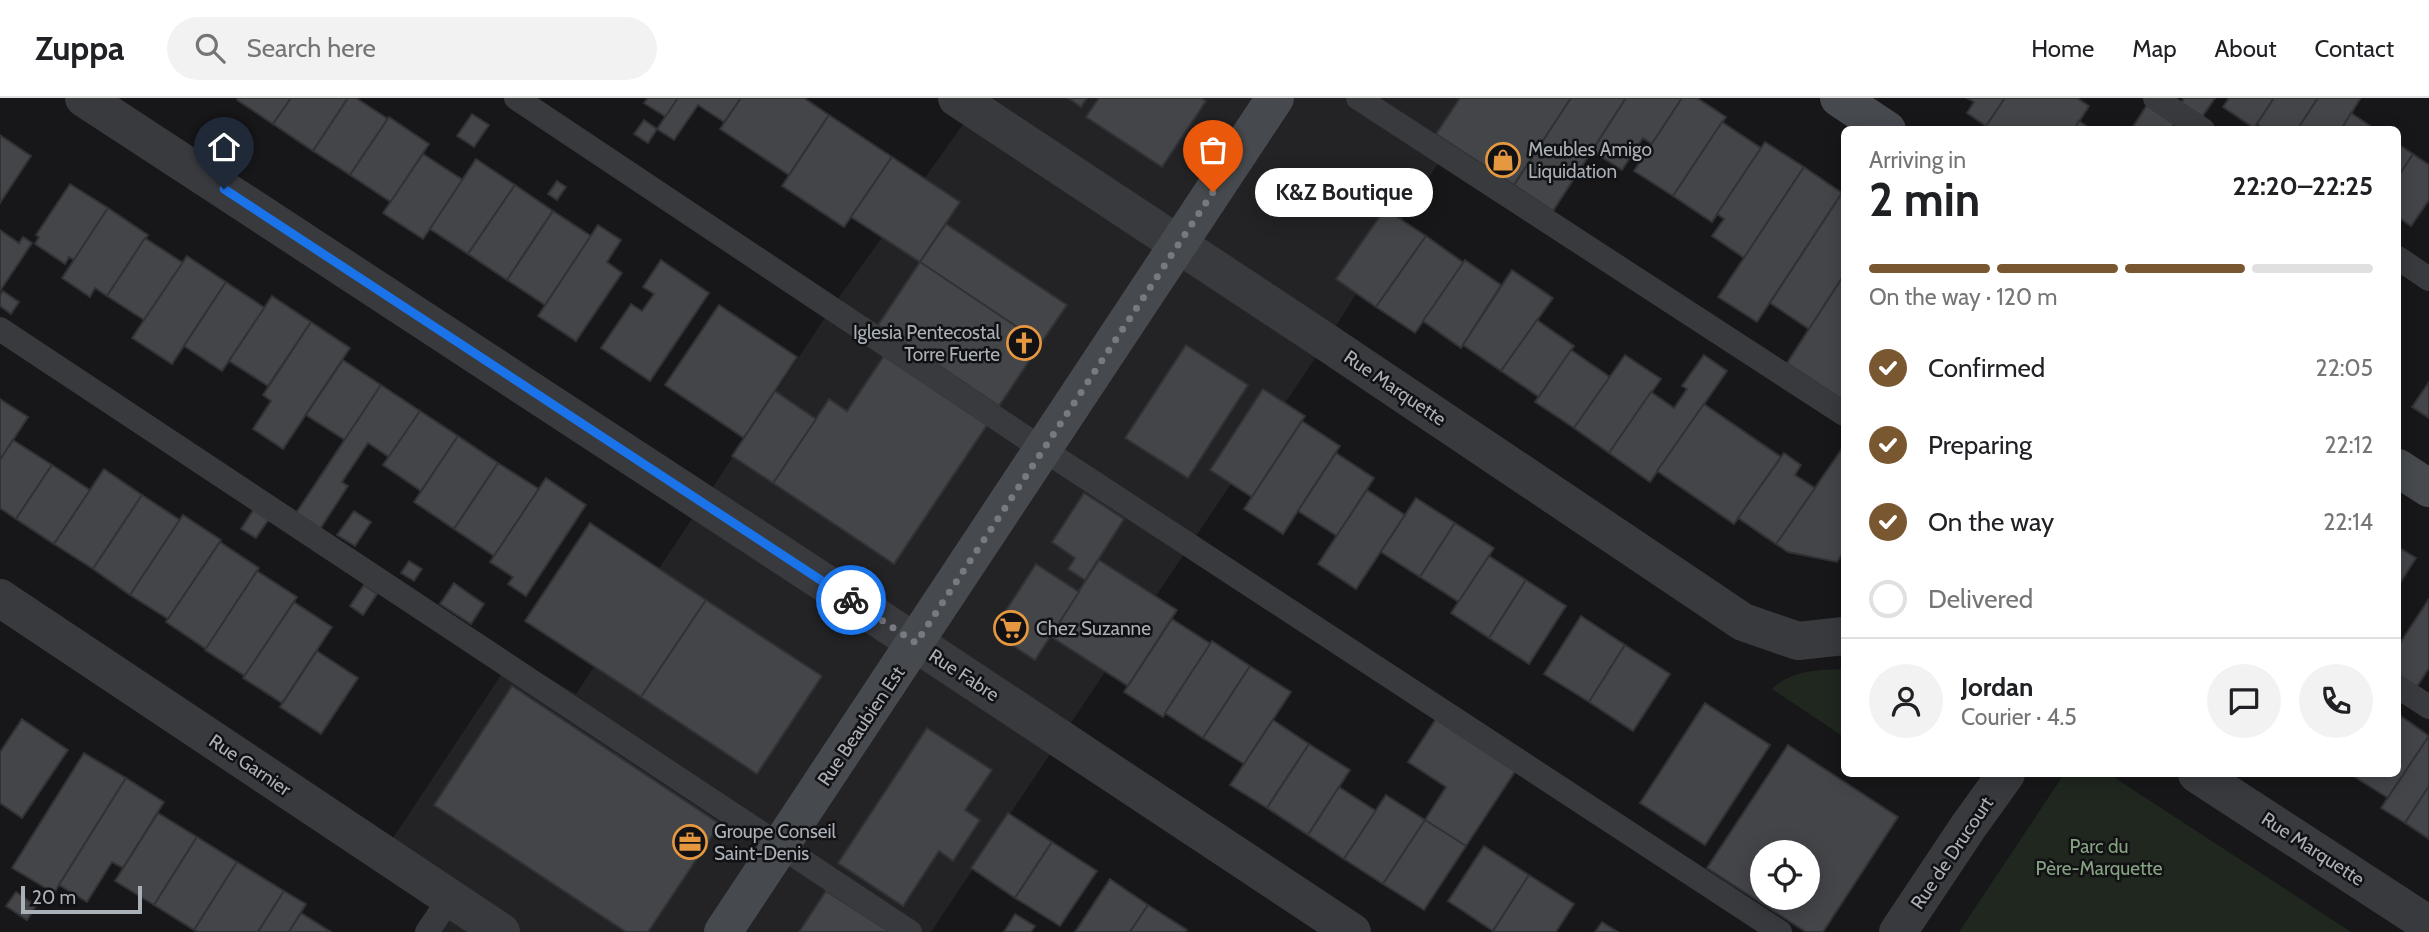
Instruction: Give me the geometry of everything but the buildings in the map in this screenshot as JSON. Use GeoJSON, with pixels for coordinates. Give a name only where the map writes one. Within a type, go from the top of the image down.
{"type":"FeatureCollection","features":[{"type":"Feature","properties":{"kind":"street","name":"Rue Fabre"},"geometry":{"type":"LineString","coordinates":[[84,98],[1352,932]]}},
{"type":"Feature","properties":{"kind":"street","name":"Rue Marquette"},"geometry":{"type":"LineString","coordinates":[[957,98],[1743,622],[1798,641],[1841,636]]}},
{"type":"Feature","properties":{"kind":"street","name":"Rue Beaubien Est"},"geometry":{"type":"LineString","coordinates":[[723,932],[1275,98]]}},
{"type":"Feature","properties":{"kind":"street"},"geometry":{"type":"LineString","coordinates":[[1839,98],[1881,126]]}},
{"type":"Feature","properties":{"kind":"street"},"geometry":{"type":"LineString","coordinates":[[2401,470],[2429,488]]}},
{"type":"Feature","properties":{"kind":"street","name":"Rue Garnier"},"geometry":{"type":"LineString","coordinates":[[0,598],[500,932]]}},
{"type":"Feature","properties":{"kind":"street","name":"Rue de Drucourt"},"geometry":{"type":"LineString","coordinates":[[1898,932],[2004,777]]}},
{"type":"Feature","properties":{"kind":"street","name":"Rue Marquette"},"geometry":{"type":"LineString","coordinates":[[2202,777],[2429,925]]}},
{"type":"Feature","properties":{"kind":"lane"},"geometry":{"type":"LineString","coordinates":[[516,98],[1044,450],[1780,932]]}},
{"type":"Feature","properties":{"kind":"lane"},"geometry":{"type":"LineString","coordinates":[[1358,98],[1841,412]]}},
{"type":"Feature","properties":{"kind":"lane"},"geometry":{"type":"LineString","coordinates":[[2155,98],[2197,126]]}},
{"type":"Feature","properties":{"kind":"lane"},"geometry":{"type":"LineString","coordinates":[[2401,260],[2429,279]]}},
{"type":"Feature","properties":{"kind":"lane"},"geometry":{"type":"LineString","coordinates":[[0,329],[910,932]]}},
{"type":"Feature","properties":{"kind":"lane"},"geometry":{"type":"LineString","coordinates":[[2401,689],[2429,707]]}},
{"type":"Feature","properties":{"kind":"lane"},"geometry":{"type":"LineString","coordinates":[[427,932],[450,898]]}},
{"type":"Feature","properties":{"kind":"shaded area"},"geometry":{"type":"Polygon","coordinates":[[[982,98],[1479,98],[1326,342],[931,932],[428,932],[449,898],[383,853],[513,657],[576,694],[832,307],[982,98]]]}},
{"type":"Feature","properties":{"kind":"green space"},"geometry":{"type":"Polygon","coordinates":[[[1841,669],[1841,735],[1772,689],[1788,678],[1815,671],[1841,669]]]}},
{"type":"Feature","properties":{"kind":"green space","name":"Parc du Père-Marquette"},"geometry":{"type":"Polygon","coordinates":[[[2062,777],[2114,777],[2351,932],[1959,932],[2062,777]]]}},
{"type":"Feature","properties":{"kind":"way so far"},"geometry":{"type":"LineString","coordinates":[[851,600],[916,643],[1213,192]]}},
{"type":"Feature","properties":{"kind":"place","name":"Meubles Amigo Liquidation"},"geometry":{"type":"Point","coordinates":[1503,160]}},
{"type":"Feature","properties":{"kind":"place","name":"K&Z Boutique"},"geometry":{"type":"Point","coordinates":[1213,192]}},
{"type":"Feature","properties":{"kind":"place","name":"Iglesia Pentecostal Torre Fuerte"},"geometry":{"type":"Point","coordinates":[1024,343]}},
{"type":"Feature","properties":{"kind":"place","name":"Chez Suzanne"},"geometry":{"type":"Point","coordinates":[1011,628]}},
{"type":"Feature","properties":{"kind":"place","name":"Groupe Conseil Saint-Denis"},"geometry":{"type":"Point","coordinates":[690,842]}},
{"type":"Feature","properties":{"kind":"route"},"geometry":{"type":"LineString","coordinates":[[224,189],[851,600]]}}]}
